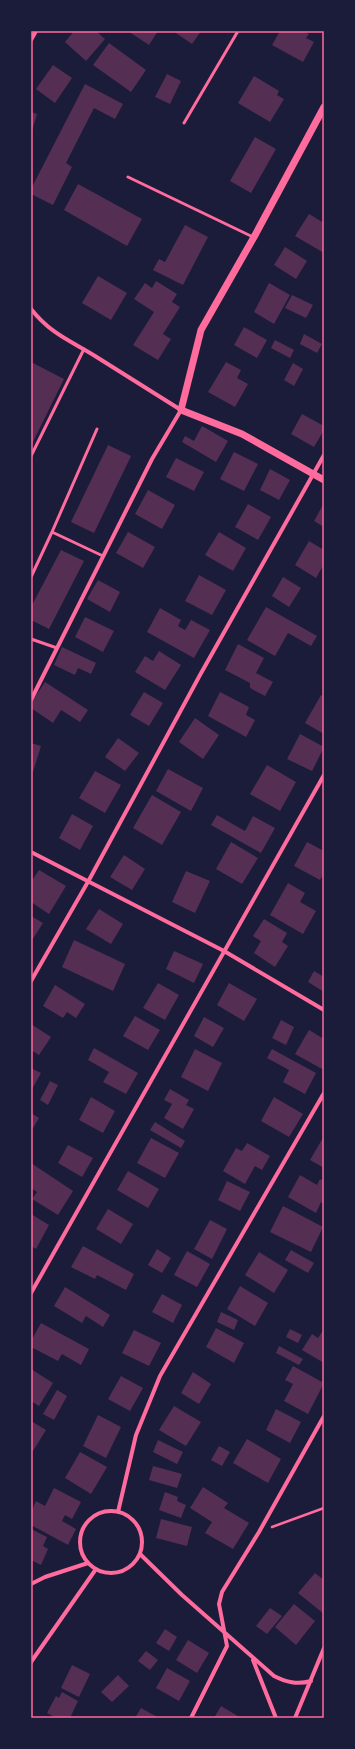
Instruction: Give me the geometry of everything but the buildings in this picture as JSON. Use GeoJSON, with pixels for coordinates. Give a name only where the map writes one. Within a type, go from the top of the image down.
{"type":"FeatureCollection","features":[{"type":"Feature","properties":{"kind":"street"},"geometry":{"type":"LineString","coordinates":[[31,40],[36,31]]}},
{"type":"Feature","properties":{"kind":"street"},"geometry":{"type":"LineString","coordinates":[[31,700],[152,459],[181,410],[201,330],[254,237],[324,107]]}},
{"type":"Feature","properties":{"kind":"street"},"geometry":{"type":"LineString","coordinates":[[31,309],[41,321],[60,337],[84,349],[181,410],[242,434],[324,480]]}},
{"type":"Feature","properties":{"kind":"street"},"geometry":{"type":"LineString","coordinates":[[31,981],[324,454]]}},
{"type":"Feature","properties":{"kind":"street"},"geometry":{"type":"LineString","coordinates":[[31,1293],[324,775]]}},
{"type":"Feature","properties":{"kind":"street"},"geometry":{"type":"LineString","coordinates":[[31,852],[224,951],[324,1010]]}},
{"type":"Feature","properties":{"kind":"street"},"geometry":{"type":"LineString","coordinates":[[118,1512],[136,1436],[160,1376],[324,1093]]}},
{"type":"Feature","properties":{"kind":"street"},"geometry":{"type":"LineString","coordinates":[[191,1718],[227,1646],[219,1604],[222,1592],[259,1532],[324,1416]]}},
{"type":"Feature","properties":{"kind":"street"},"geometry":{"type":"LineString","coordinates":[[118,1512],[133,1521],[138,1528],[142,1546],[140,1554],[134,1563],[121,1571],[105,1573],[96,1569],[88,1563],[83,1555],[80,1545],[81,1536],[85,1526],[91,1519],[99,1514],[118,1512]]}},
{"type":"Feature","properties":{"kind":"street"},"geometry":{"type":"LineString","coordinates":[[140,1554],[182,1595],[274,1676],[283,1680],[301,1683],[311,1681]]}},
{"type":"Feature","properties":{"kind":"street"},"geometry":{"type":"LineString","coordinates":[[31,1584],[45,1577],[88,1563]]}},
{"type":"Feature","properties":{"kind":"street"},"geometry":{"type":"LineString","coordinates":[[31,1662],[96,1569]]}},
{"type":"Feature","properties":{"kind":"street"},"geometry":{"type":"LineString","coordinates":[[295,1718],[324,1648]]}},
{"type":"Feature","properties":{"kind":"street"},"geometry":{"type":"LineString","coordinates":[[252,1658],[276,1718]]}},
{"type":"Feature","properties":{"kind":"lane"},"geometry":{"type":"LineString","coordinates":[[184,123],[238,31]]}},
{"type":"Feature","properties":{"kind":"lane"},"geometry":{"type":"LineString","coordinates":[[128,177],[254,237]]}},
{"type":"Feature","properties":{"kind":"lane"},"geometry":{"type":"LineString","coordinates":[[31,456],[84,349]]}},
{"type":"Feature","properties":{"kind":"lane"},"geometry":{"type":"LineString","coordinates":[[31,577],[97,429]]}},
{"type":"Feature","properties":{"kind":"lane"},"geometry":{"type":"LineString","coordinates":[[52,532],[103,556]]}},
{"type":"Feature","properties":{"kind":"lane"},"geometry":{"type":"LineString","coordinates":[[31,639],[57,648]]}},
{"type":"Feature","properties":{"kind":"path"},"geometry":{"type":"LineString","coordinates":[[259,1532],[324,1508]]}}]}
